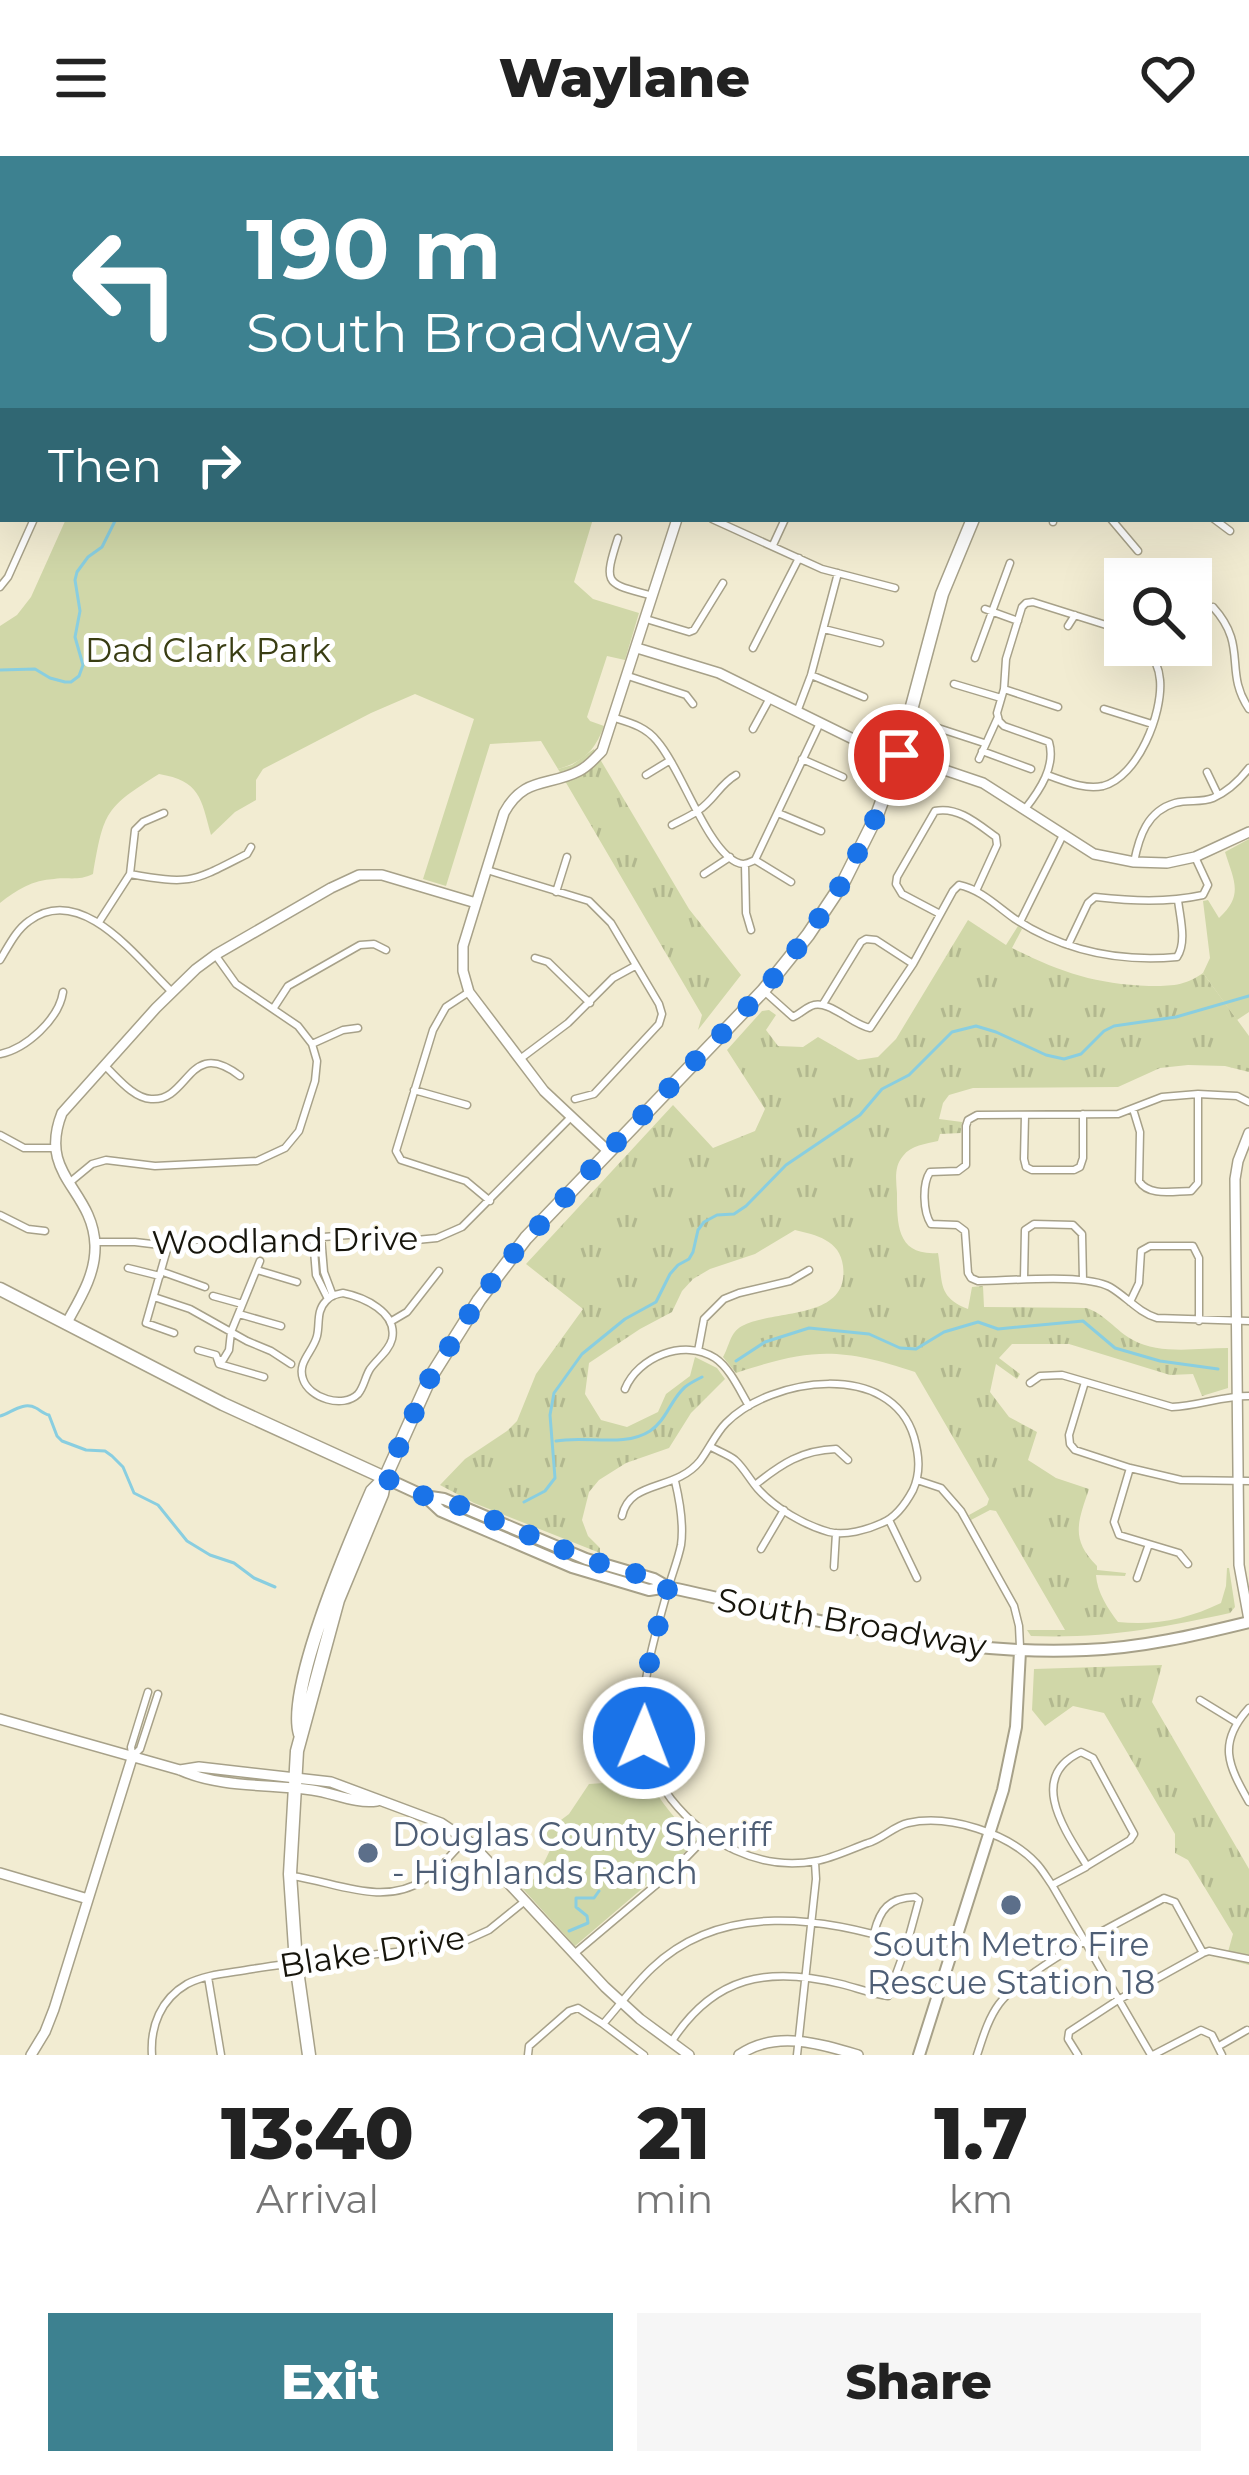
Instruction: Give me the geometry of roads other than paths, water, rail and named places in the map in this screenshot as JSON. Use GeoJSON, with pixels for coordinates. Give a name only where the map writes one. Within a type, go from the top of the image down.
{"type":"FeatureCollection","features":[{"type":"Feature","properties":{"kind":"main road"},"geometry":{"type":"LineString","coordinates":[[309,2055],[290,1876],[300,1735],[323,1645],[385,1478],[430,1378],[478,1300],[526,1238],[763,991],[844,880],[877,815],[899,755],[942,594],[972,522]]}},
{"type":"Feature","properties":{"kind":"main road","name":"South Broadway"},"geometry":{"type":"LineString","coordinates":[[0,1289],[228,1407],[424,1496],[443,1512],[572,1567],[649,1590],[668,1587],[914,1640],[1020,1651],[1110,1649],[1249,1621]]}},
{"type":"Feature","properties":{"kind":"main road"},"geometry":{"type":"LineString","coordinates":[[919,2055],[1013,1748],[1020,1651]]}},
{"type":"Feature","properties":{"kind":"street"},"geometry":{"type":"LineString","coordinates":[[0,587],[32,522]]}},
{"type":"Feature","properties":{"kind":"street"},"geometry":{"type":"LineString","coordinates":[[608,1151],[544,1091],[469,992],[462,954],[512,799],[532,783],[574,774],[602,751],[676,522]]}},
{"type":"Feature","properties":{"kind":"street"},"geometry":{"type":"LineString","coordinates":[[725,522],[799,559],[895,588]]}},
{"type":"Feature","properties":{"kind":"street"},"geometry":{"type":"LineString","coordinates":[[773,545],[784,522]]}},
{"type":"Feature","properties":{"kind":"street"},"geometry":{"type":"LineString","coordinates":[[1114,522],[1138,550]]}},
{"type":"Feature","properties":{"kind":"street"},"geometry":{"type":"LineString","coordinates":[[1218,522],[1229,531]]}},
{"type":"Feature","properties":{"kind":"street"},"geometry":{"type":"LineString","coordinates":[[617,538],[607,569],[609,578],[616,586],[653,596]]}},
{"type":"Feature","properties":{"kind":"street"},"geometry":{"type":"LineString","coordinates":[[754,648],[799,559]]}},
{"type":"Feature","properties":{"kind":"street"},"geometry":{"type":"LineString","coordinates":[[975,658],[988,610],[1010,563]]}},
{"type":"Feature","properties":{"kind":"street"},"geometry":{"type":"LineString","coordinates":[[797,712],[838,574]]}},
{"type":"Feature","properties":{"kind":"street"},"geometry":{"type":"LineString","coordinates":[[646,619],[694,630],[723,583]]}},
{"type":"Feature","properties":{"kind":"street"},"geometry":{"type":"LineString","coordinates":[[982,751],[998,717],[1006,659],[1022,607],[1033,602],[1104,624]]}},
{"type":"Feature","properties":{"kind":"street"},"geometry":{"type":"LineString","coordinates":[[1213,607],[1234,637],[1235,690],[1249,709]]}},
{"type":"Feature","properties":{"kind":"street"},"geometry":{"type":"LineString","coordinates":[[988,610],[1018,621]]}},
{"type":"Feature","properties":{"kind":"street"},"geometry":{"type":"LineString","coordinates":[[1068,626],[1075,615]]}},
{"type":"Feature","properties":{"kind":"street"},"geometry":{"type":"LineString","coordinates":[[824,629],[880,643]]}},
{"type":"Feature","properties":{"kind":"street"},"geometry":{"type":"LineString","coordinates":[[637,648],[719,673],[853,739],[983,783],[1094,854],[1167,863],[1195,857],[1249,832]]}},
{"type":"Feature","properties":{"kind":"street"},"geometry":{"type":"LineString","coordinates":[[1046,774],[1098,790],[1131,769],[1160,694],[1157,666]]}},
{"type":"Feature","properties":{"kind":"street"},"geometry":{"type":"LineString","coordinates":[[811,675],[864,697]]}},
{"type":"Feature","properties":{"kind":"street"},"geometry":{"type":"LineString","coordinates":[[628,676],[686,695],[694,704]]}},
{"type":"Feature","properties":{"kind":"street"},"geometry":{"type":"LineString","coordinates":[[954,684],[1058,707]]}},
{"type":"Feature","properties":{"kind":"street"},"geometry":{"type":"LineString","coordinates":[[753,729],[770,698]]}},
{"type":"Feature","properties":{"kind":"street"},"geometry":{"type":"LineString","coordinates":[[1104,709],[1152,724]]}},
{"type":"Feature","properties":{"kind":"street"},"geometry":{"type":"LineString","coordinates":[[998,717],[1004,726],[1049,742],[1052,753],[1046,774],[1024,809]]}},
{"type":"Feature","properties":{"kind":"street"},"geometry":{"type":"LineString","coordinates":[[615,718],[644,729],[659,742],[718,845],[737,863],[745,864],[755,860],[820,723]]}},
{"type":"Feature","properties":{"kind":"street"},"geometry":{"type":"LineString","coordinates":[[935,727],[1031,769]]}},
{"type":"Feature","properties":{"kind":"street"},"geometry":{"type":"LineString","coordinates":[[802,759],[843,777]]}},
{"type":"Feature","properties":{"kind":"street"},"geometry":{"type":"LineString","coordinates":[[646,775],[669,761]]}},
{"type":"Feature","properties":{"kind":"street"},"geometry":{"type":"LineString","coordinates":[[1134,862],[1139,837],[1152,816],[1174,803],[1209,800],[1235,786],[1249,768]]}},
{"type":"Feature","properties":{"kind":"street"},"geometry":{"type":"LineString","coordinates":[[1207,772],[1218,795]]}},
{"type":"Feature","properties":{"kind":"street"},"geometry":{"type":"LineString","coordinates":[[672,825],[698,811],[724,782],[736,776]]}},
{"type":"Feature","properties":{"kind":"street"},"geometry":{"type":"LineString","coordinates":[[940,914],[902,894],[896,884],[935,812],[945,809],[969,818],[996,837],[997,845],[976,891]]}},
{"type":"Feature","properties":{"kind":"street"},"geometry":{"type":"LineString","coordinates":[[98,922],[130,874],[134,830],[164,813]]}},
{"type":"Feature","properties":{"kind":"street"},"geometry":{"type":"LineString","coordinates":[[778,813],[821,831]]}},
{"type":"Feature","properties":{"kind":"street"},"geometry":{"type":"LineString","coordinates":[[1020,922],[1063,835]]}},
{"type":"Feature","properties":{"kind":"street"},"geometry":{"type":"LineString","coordinates":[[130,874],[175,882],[197,880],[247,854],[251,847]]}},
{"type":"Feature","properties":{"kind":"street"},"geometry":{"type":"LineString","coordinates":[[704,874],[730,856]]}},
{"type":"Feature","properties":{"kind":"street"},"geometry":{"type":"LineString","coordinates":[[556,892],[567,857]]}},
{"type":"Feature","properties":{"kind":"street"},"geometry":{"type":"LineString","coordinates":[[1068,946],[1095,897],[1138,902],[1203,895],[1207,889],[1195,857]]}},
{"type":"Feature","properties":{"kind":"street"},"geometry":{"type":"LineString","coordinates":[[755,860],[791,882]]}},
{"type":"Feature","properties":{"kind":"street"},"geometry":{"type":"LineString","coordinates":[[745,864],[751,930]]}},
{"type":"Feature","properties":{"kind":"street"},"geometry":{"type":"LineString","coordinates":[[487,870],[589,901],[604,914],[659,1004],[658,1024],[593,1094],[574,1100]]}},
{"type":"Feature","properties":{"kind":"street"},"geometry":{"type":"LineString","coordinates":[[66,1324],[90,1279],[95,1242],[88,1212],[58,1164],[55,1131],[62,1113],[172,992],[215,955],[358,875],[382,875],[476,904]]}},
{"type":"Feature","properties":{"kind":"street"},"geometry":{"type":"LineString","coordinates":[[763,991],[793,1018],[813,1004],[824,1004],[862,1028],[870,1028],[959,885],[1068,946],[1120,957],[1178,957],[1182,945],[1178,901]]}},
{"type":"Feature","properties":{"kind":"street"},"geometry":{"type":"LineString","coordinates":[[0,960],[27,922],[45,912],[81,912],[98,922],[172,992]]}},
{"type":"Feature","properties":{"kind":"street"},"geometry":{"type":"LineString","coordinates":[[824,1004],[866,938],[913,964]]}},
{"type":"Feature","properties":{"kind":"street"},"geometry":{"type":"LineString","coordinates":[[273,1009],[288,986],[360,946],[374,944],[386,950]]}},
{"type":"Feature","properties":{"kind":"street"},"geometry":{"type":"LineString","coordinates":[[69,1183],[106,1160],[155,1166],[256,1161],[285,1148],[299,1132],[315,1081],[312,1044],[298,1026],[236,984],[215,955]]}},
{"type":"Feature","properties":{"kind":"street"},"geometry":{"type":"LineString","coordinates":[[535,958],[548,962],[590,1003]]}},
{"type":"Feature","properties":{"kind":"street"},"geometry":{"type":"LineString","coordinates":[[520,1059],[590,1003],[613,978],[635,966]]}},
{"type":"Feature","properties":{"kind":"street"},"geometry":{"type":"LineString","coordinates":[[0,1054],[28,1042],[60,1006],[63,992]]}},
{"type":"Feature","properties":{"kind":"street"},"geometry":{"type":"LineString","coordinates":[[469,992],[440,1015],[397,1156],[466,1181],[490,1201]]}},
{"type":"Feature","properties":{"kind":"street"},"geometry":{"type":"LineString","coordinates":[[312,1044],[358,1028]]}},
{"type":"Feature","properties":{"kind":"street"},"geometry":{"type":"LineString","coordinates":[[105,1066],[135,1093],[152,1100],[167,1095],[206,1064],[223,1063],[240,1076]]}},
{"type":"Feature","properties":{"kind":"street"},"geometry":{"type":"LineString","coordinates":[[414,1090],[467,1106]]}},
{"type":"Feature","properties":{"kind":"street"},"geometry":{"type":"LineString","coordinates":[[1133,1109],[1142,1187],[1192,1191],[1198,1183],[1198,1094]]}},
{"type":"Feature","properties":{"kind":"street"},"geometry":{"type":"LineString","coordinates":[[1249,1102],[1237,1096],[1198,1094],[1162,1097],[1118,1114],[976,1114],[968,1120],[966,1166],[958,1171],[930,1172],[926,1178],[926,1216],[931,1224],[965,1231],[971,1277],[978,1281],[1083,1280],[1108,1286],[1144,1314],[1157,1318],[1249,1321]]}},
{"type":"Feature","properties":{"kind":"street"},"geometry":{"type":"LineString","coordinates":[[1025,1115],[1026,1167],[1073,1170],[1083,1158],[1083,1114]]}},
{"type":"Feature","properties":{"kind":"street","name":"Woodland Drive"},"geometry":{"type":"LineString","coordinates":[[95,1242],[184,1248],[361,1234],[436,1238],[462,1227],[570,1118]]}},
{"type":"Feature","properties":{"kind":"street"},"geometry":{"type":"LineString","coordinates":[[1249,1132],[1235,1179],[1244,1481],[1239,1565],[1249,1621]]}},
{"type":"Feature","properties":{"kind":"street"},"geometry":{"type":"LineString","coordinates":[[0,1135],[24,1148],[55,1148]]}},
{"type":"Feature","properties":{"kind":"street"},"geometry":{"type":"LineString","coordinates":[[0,1215],[28,1229],[45,1231]]}},
{"type":"Feature","properties":{"kind":"street"},"geometry":{"type":"LineString","coordinates":[[1024,1281],[1023,1239],[1025,1230],[1034,1224],[1073,1225],[1082,1234],[1083,1280]]}},
{"type":"Feature","properties":{"kind":"street"},"geometry":{"type":"LineString","coordinates":[[317,1237],[316,1275],[330,1297]]}},
{"type":"Feature","properties":{"kind":"street"},"geometry":{"type":"LineString","coordinates":[[169,1246],[146,1323],[174,1333]]}},
{"type":"Feature","properties":{"kind":"street"},"geometry":{"type":"LineString","coordinates":[[1130,1302],[1139,1283],[1141,1252],[1150,1246],[1192,1246],[1198,1258],[1199,1321]]}},
{"type":"Feature","properties":{"kind":"street"},"geometry":{"type":"LineString","coordinates":[[218,1360],[229,1350],[231,1332],[259,1265],[297,1282]]}},
{"type":"Feature","properties":{"kind":"street"},"geometry":{"type":"LineString","coordinates":[[128,1268],[205,1287]]}},
{"type":"Feature","properties":{"kind":"street"},"geometry":{"type":"LineString","coordinates":[[698,1351],[704,1319],[724,1299],[790,1282],[809,1270]]}},
{"type":"Feature","properties":{"kind":"street"},"geometry":{"type":"LineString","coordinates":[[390,1322],[407,1312],[439,1271]]}},
{"type":"Feature","properties":{"kind":"street"},"geometry":{"type":"LineString","coordinates":[[343,1293],[369,1301],[390,1322],[393,1332],[390,1346],[351,1399],[334,1401],[309,1389],[301,1373],[317,1336],[321,1308],[330,1297],[343,1293]]}},
{"type":"Feature","properties":{"kind":"street"},"geometry":{"type":"LineString","coordinates":[[213,1296],[242,1304]]}},
{"type":"Feature","properties":{"kind":"street"},"geometry":{"type":"LineString","coordinates":[[154,1297],[190,1309],[291,1364]]}},
{"type":"Feature","properties":{"kind":"street"},"geometry":{"type":"LineString","coordinates":[[239,1314],[281,1326]]}},
{"type":"Feature","properties":{"kind":"street"},"geometry":{"type":"LineString","coordinates":[[198,1350],[264,1377]]}},
{"type":"Feature","properties":{"kind":"street"},"geometry":{"type":"LineString","coordinates":[[625,1389],[631,1374],[649,1361],[683,1350],[698,1351],[723,1365],[749,1406]]}},
{"type":"Feature","properties":{"kind":"street"},"geometry":{"type":"LineString","coordinates":[[1030,1383],[1040,1376],[1062,1375],[1172,1407],[1243,1396]]}},
{"type":"Feature","properties":{"kind":"street"},"geometry":{"type":"LineString","coordinates":[[1085,1382],[1070,1435],[1076,1450],[1180,1480],[1244,1481]]}},
{"type":"Feature","properties":{"kind":"street"},"geometry":{"type":"LineString","coordinates":[[622,1516],[636,1493],[676,1481],[693,1469],[724,1424],[749,1406],[772,1394],[812,1384],[844,1383],[873,1391],[897,1407],[910,1426],[919,1454],[917,1480],[890,1521],[836,1534],[784,1510],[763,1495],[736,1460],[711,1448]]}},
{"type":"Feature","properties":{"kind":"street"},"geometry":{"type":"LineString","coordinates":[[754,1485],[789,1459],[817,1449],[836,1449],[848,1460]]}},
{"type":"Feature","properties":{"kind":"street"},"geometry":{"type":"LineString","coordinates":[[1130,1468],[1114,1528],[1119,1535],[1179,1553],[1188,1564]]}},
{"type":"Feature","properties":{"kind":"street"},"geometry":{"type":"LineString","coordinates":[[917,1480],[941,1488],[961,1511],[1013,1606],[1020,1651]]}},
{"type":"Feature","properties":{"kind":"street"},"geometry":{"type":"LineString","coordinates":[[676,1481],[681,1546],[641,1710],[651,1766],[687,1818],[726,1847],[765,1859],[815,1862],[875,1841],[905,1823],[945,1822],[989,1834],[1034,1861],[1052,1885],[1152,2055],[1201,2030],[1212,2035],[1220,2050],[1247,2030]]}},
{"type":"Feature","properties":{"kind":"street"},"geometry":{"type":"LineString","coordinates":[[761,1549],[784,1510]]}},
{"type":"Feature","properties":{"kind":"street"},"geometry":{"type":"LineString","coordinates":[[890,1521],[917,1578]]}},
{"type":"Feature","properties":{"kind":"street"},"geometry":{"type":"LineString","coordinates":[[834,1567],[836,1534]]}},
{"type":"Feature","properties":{"kind":"street"},"geometry":{"type":"LineString","coordinates":[[1137,1578],[1149,1544]]}},
{"type":"Feature","properties":{"kind":"street"},"geometry":{"type":"LineString","coordinates":[[31,2055],[51,2018],[132,1758],[140,1750],[153,1693]]}},
{"type":"Feature","properties":{"kind":"street"},"geometry":{"type":"LineString","coordinates":[[1200,1700],[1236,1722]]}},
{"type":"Feature","properties":{"kind":"street"},"geometry":{"type":"LineString","coordinates":[[1249,1708],[1229,1737],[1228,1758],[1249,1802]]}},
{"type":"Feature","properties":{"kind":"street"},"geometry":{"type":"LineString","coordinates":[[0,1719],[199,1779],[294,1782],[363,1803],[377,1801],[440,1823],[466,1840],[622,2002],[689,2055]]}},
{"type":"Feature","properties":{"kind":"street"},"geometry":{"type":"LineString","coordinates":[[1052,1885],[1087,1866],[1130,1840],[1134,1834],[1094,1758],[1082,1752],[1069,1757],[1059,1771],[1053,1798],[1058,1819],[1087,1866]]}},
{"type":"Feature","properties":{"kind":"street"},"geometry":{"type":"LineString","coordinates":[[574,1954],[676,1868],[707,1835]]}},
{"type":"Feature","properties":{"kind":"street"},"geometry":{"type":"LineString","coordinates":[[290,1876],[363,1892],[394,1892],[430,1876],[466,1840]]}},
{"type":"Feature","properties":{"kind":"street"},"geometry":{"type":"LineString","coordinates":[[797,2055],[815,1862]]}},
{"type":"Feature","properties":{"kind":"street"},"geometry":{"type":"LineString","coordinates":[[0,1873],[88,1899]]}},
{"type":"Feature","properties":{"kind":"street"},"geometry":{"type":"LineString","coordinates":[[672,2041],[700,2005],[718,1992],[762,1977],[836,1983],[888,1996],[919,1900],[900,1898],[882,1909],[874,1933]]}},
{"type":"Feature","properties":{"kind":"street"},"geometry":{"type":"LineString","coordinates":[[977,2055],[992,2016],[1013,1989],[1084,1942],[1164,1898],[1175,1902],[1203,1953]]}},
{"type":"Feature","properties":{"kind":"street","name":"Blake Drive"},"geometry":{"type":"LineString","coordinates":[[208,1977],[467,1940],[490,1930],[525,1901]]}},
{"type":"Feature","properties":{"kind":"street"},"geometry":{"type":"LineString","coordinates":[[603,2024],[653,1966],[731,1924],[812,1923],[874,1933],[907,1944]]}},
{"type":"Feature","properties":{"kind":"street"},"geometry":{"type":"LineString","coordinates":[[1078,2055],[1069,2032],[1118,2000],[1209,1951],[1249,1959]]}},
{"type":"Feature","properties":{"kind":"street"},"geometry":{"type":"LineString","coordinates":[[152,2055],[152,2032],[159,2012],[176,1991],[208,1977],[221,2055]]}},
{"type":"Feature","properties":{"kind":"street"},"geometry":{"type":"LineString","coordinates":[[1007,1980],[1013,1989]]}},
{"type":"Feature","properties":{"kind":"street"},"geometry":{"type":"LineString","coordinates":[[528,2055],[529,2046],[578,2008],[644,2055]]}},
{"type":"Feature","properties":{"kind":"street"},"geometry":{"type":"LineString","coordinates":[[739,2055],[777,2039],[858,2055]]}},
{"type":"Feature","properties":{"kind":"waterway"},"geometry":{"type":"LineString","coordinates":[[0,670],[35,669],[65,682],[79,676],[83,665],[75,637],[80,611],[75,580],[88,557],[102,547],[114,522]]}},
{"type":"Feature","properties":{"kind":"waterway"},"geometry":{"type":"LineString","coordinates":[[524,1502],[545,1491],[555,1478],[550,1415],[554,1393],[582,1354],[625,1319],[656,1302],[670,1274],[689,1259],[704,1222],[746,1206],[786,1165],[860,1115],[882,1089],[909,1075],[952,1032],[976,1026],[1064,1059],[1081,1054],[1114,1026],[1176,1017],[1249,996]]}},
{"type":"Feature","properties":{"kind":"waterway"},"geometry":{"type":"LineString","coordinates":[[736,1361],[765,1342],[809,1328],[869,1334],[900,1348],[916,1349],[944,1332],[978,1322],[998,1329],[1083,1321],[1115,1348],[1160,1361],[1218,1369]]}},
{"type":"Feature","properties":{"kind":"waterway"},"geometry":{"type":"LineString","coordinates":[[556,1441],[640,1436],[656,1427],[685,1387],[702,1377]]}},
{"type":"Feature","properties":{"kind":"waterway"},"geometry":{"type":"LineString","coordinates":[[0,1416],[26,1406],[49,1415],[62,1441],[112,1456],[123,1467],[134,1493],[158,1505],[187,1541],[275,1587]]}},
{"type":"Feature","properties":{"kind":"waterway"},"geometry":{"type":"LineString","coordinates":[[569,1931],[588,1923],[576,1907],[576,1898],[594,1898],[599,1891]]}},
{"type":"Feature","properties":{"kind":"place","name":"Douglas County Sheriff - Highlands Ranch"},"geometry":{"type":"Point","coordinates":[368,1853]}},
{"type":"Feature","properties":{"kind":"place","name":"South Metro Fire Rescue Station 18"},"geometry":{"type":"Point","coordinates":[1011,1905]}},
{"type":"Feature","properties":{"kind":"park label","name":"Dad Clark Park"},"geometry":{"type":"Point","coordinates":[208,650]}}]}
